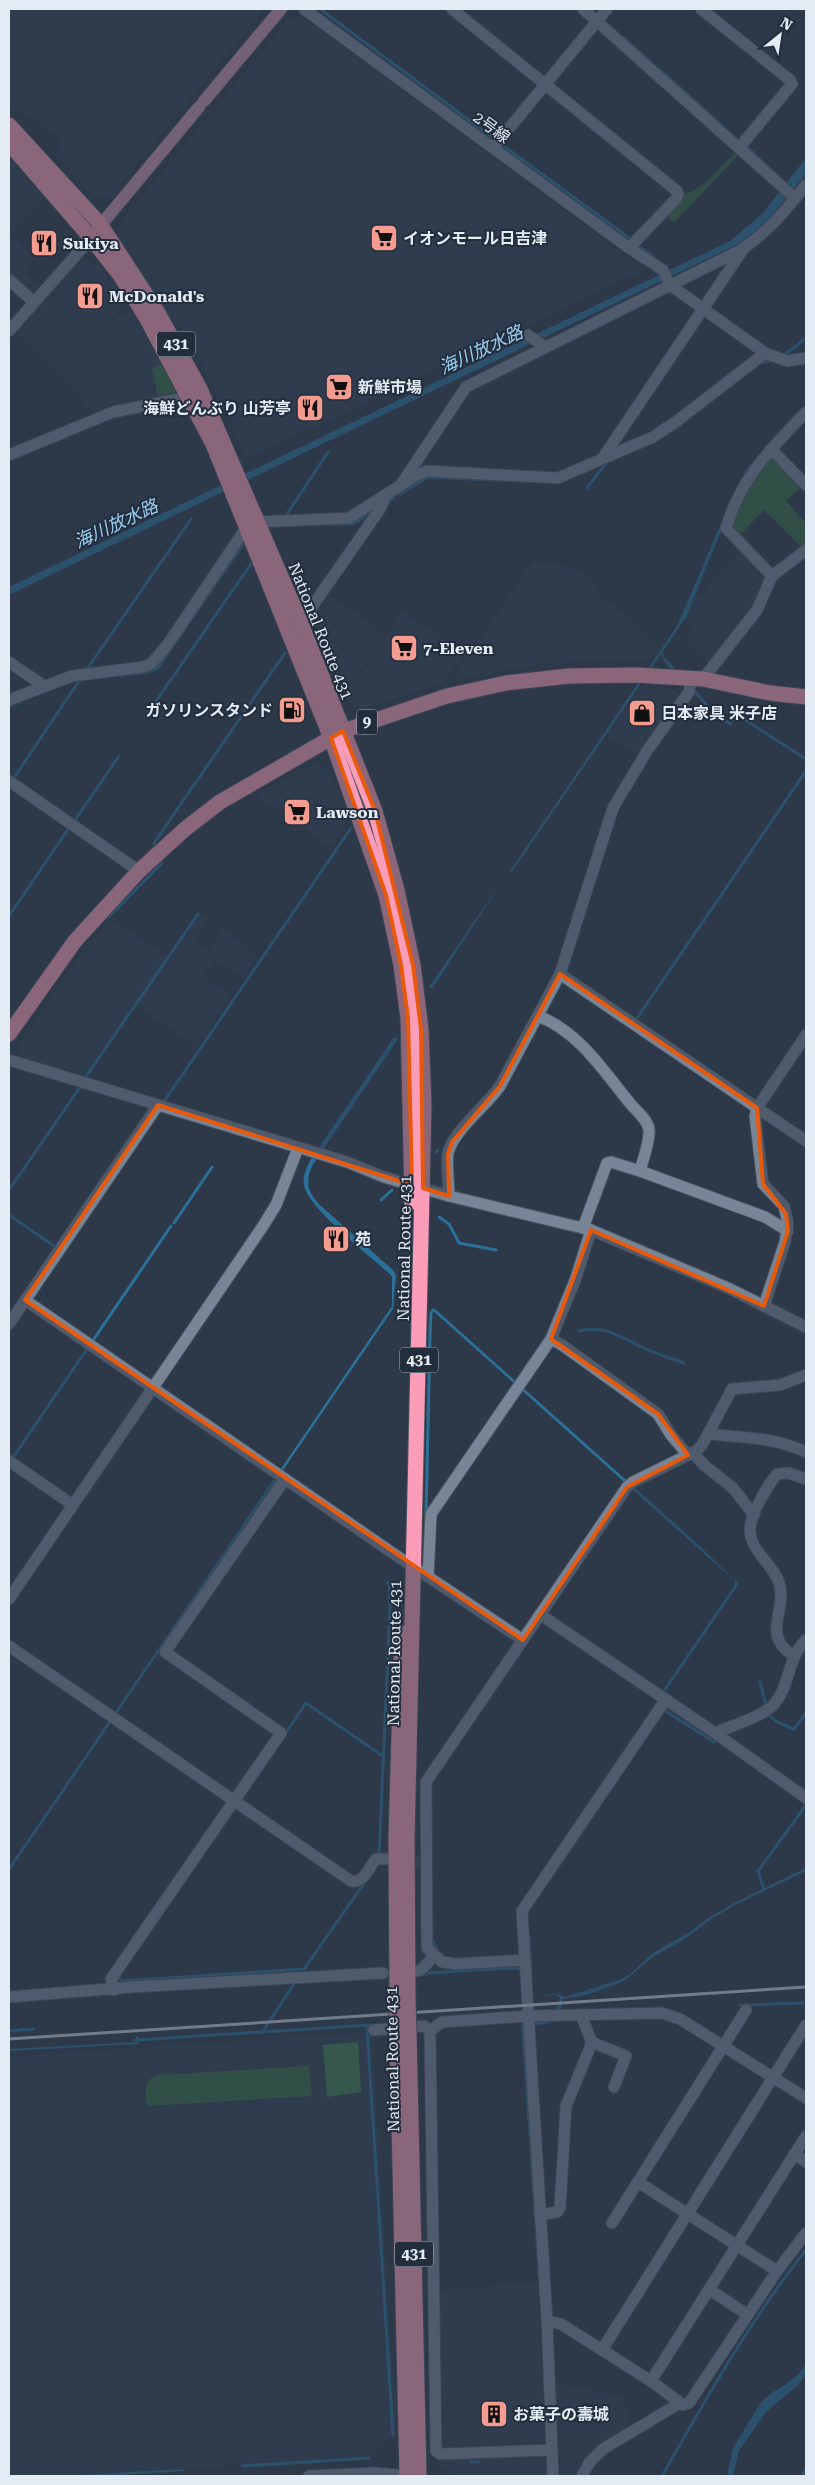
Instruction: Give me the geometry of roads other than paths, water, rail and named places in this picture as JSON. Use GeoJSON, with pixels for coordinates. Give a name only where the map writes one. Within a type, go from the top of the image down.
{"type":"FeatureCollection","features":[{"type":"Feature","properties":{"kind":"highway","name":"National Route 431"},"geometry":{"type":"LineString","coordinates":[[9,125],[100,224],[158,312],[200,388],[231,474],[252,525],[298,616],[337,734],[374,811],[397,890],[413,965],[421,1029],[424,1105],[418,1187],[409,1564],[407,1839],[402,2000],[419,2476]]}},
{"type":"Feature","properties":{"kind":"highway","name":"National Route 431"},"geometry":{"type":"LineString","coordinates":[[9,143],[91,238],[120,275],[147,319],[213,444],[231,474]]}},
{"type":"Feature","properties":{"kind":"highway","name":"9"},"geometry":{"type":"LineString","coordinates":[[9,1034],[75,941],[138,871],[185,829],[220,802],[272,770],[337,734],[420,704],[506,683],[569,676],[635,675],[697,678],[770,693],[806,697]]}},
{"type":"Feature","properties":{"kind":"highway","name":"National Route 431"},"geometry":{"type":"LineString","coordinates":[[403,2033],[408,2476]]}},
{"type":"Feature","properties":{"kind":"main road"},"geometry":{"type":"LineString","coordinates":[[91,238],[100,224],[281,9]]}},
{"type":"Feature","properties":{"kind":"street","name":"2号線"},"geometry":{"type":"LineString","coordinates":[[304,9],[628,248],[765,353],[787,361],[806,358]]}},
{"type":"Feature","properties":{"kind":"street"},"geometry":{"type":"LineString","coordinates":[[452,9],[677,190],[676,199],[628,248]]}},
{"type":"Feature","properties":{"kind":"street"},"geometry":{"type":"LineString","coordinates":[[583,9],[793,196]]}},
{"type":"Feature","properties":{"kind":"street"},"geometry":{"type":"LineString","coordinates":[[493,148],[607,9]]}},
{"type":"Feature","properties":{"kind":"street"},"geometry":{"type":"LineString","coordinates":[[701,9],[790,80],[792,84],[739,148]]}},
{"type":"Feature","properties":{"kind":"street"},"geometry":{"type":"LineString","coordinates":[[400,486],[466,387],[667,279],[744,248],[763,235],[780,218],[793,196],[806,185]]}},
{"type":"Feature","properties":{"kind":"street"},"geometry":{"type":"LineString","coordinates":[[9,331],[91,238]]}},
{"type":"Feature","properties":{"kind":"street"},"geometry":{"type":"LineString","coordinates":[[604,458],[744,248]]}},
{"type":"Feature","properties":{"kind":"street"},"geometry":{"type":"LineString","coordinates":[[9,280],[34,302]]}},
{"type":"Feature","properties":{"kind":"street"},"geometry":{"type":"LineString","coordinates":[[528,335],[542,345]]}},
{"type":"Feature","properties":{"kind":"street"},"geometry":{"type":"LineString","coordinates":[[9,700],[72,676],[143,667],[152,663],[168,644],[252,525],[348,518],[427,471],[558,478],[653,437],[677,421],[765,353]]}},
{"type":"Feature","properties":{"kind":"street"},"geometry":{"type":"LineString","coordinates":[[9,455],[113,412],[189,398]]}},
{"type":"Feature","properties":{"kind":"street"},"geometry":{"type":"LineString","coordinates":[[772,576],[726,528],[745,483],[757,464],[806,412]]}},
{"type":"Feature","properties":{"kind":"street"},"geometry":{"type":"LineString","coordinates":[[771,449],[806,486]]}},
{"type":"Feature","properties":{"kind":"street"},"geometry":{"type":"LineString","coordinates":[[309,611],[380,510],[387,494]]}},
{"type":"Feature","properties":{"kind":"street"},"geometry":{"type":"LineString","coordinates":[[449,1196],[448,1154],[452,1142],[489,1102],[500,1086],[560,974],[612,808],[647,751],[697,678],[757,610],[772,576],[806,550]]}},
{"type":"Feature","properties":{"kind":"street"},"geometry":{"type":"LineString","coordinates":[[9,662],[44,686]]}},
{"type":"Feature","properties":{"kind":"street"},"geometry":{"type":"LineString","coordinates":[[9,781],[138,871]]}},
{"type":"Feature","properties":{"kind":"street"},"geometry":{"type":"LineString","coordinates":[[560,974],[806,1141]]}},
{"type":"Feature","properties":{"kind":"street"},"geometry":{"type":"LineString","coordinates":[[538,1016],[558,1026],[577,1041],[613,1079],[644,1118],[649,1129],[640,1171]]}},
{"type":"Feature","properties":{"kind":"street"},"geometry":{"type":"LineString","coordinates":[[764,1306],[788,1231],[784,1206],[763,1184],[754,1116],[757,1108],[806,1035]]}},
{"type":"Feature","properties":{"kind":"street"},"geometry":{"type":"LineString","coordinates":[[9,1060],[298,1148],[418,1187],[587,1229],[764,1306],[806,1327]]}},
{"type":"Feature","properties":{"kind":"street"},"geometry":{"type":"LineString","coordinates":[[9,1324],[158,1105]]}},
{"type":"Feature","properties":{"kind":"street"},"geometry":{"type":"LineString","coordinates":[[9,1599],[276,1205],[298,1148]]}},
{"type":"Feature","properties":{"kind":"street"},"geometry":{"type":"LineString","coordinates":[[428,1577],[431,1514],[551,1340],[576,1278],[587,1229],[607,1163],[611,1162],[640,1171],[765,1217],[788,1231]]}},
{"type":"Feature","properties":{"kind":"street"},"geometry":{"type":"LineString","coordinates":[[25,1300],[428,1577],[523,1640]]}},
{"type":"Feature","properties":{"kind":"street"},"geometry":{"type":"LineString","coordinates":[[551,1340],[570,1350],[658,1414],[671,1435],[690,1454],[733,1488],[754,1515]]}},
{"type":"Feature","properties":{"kind":"street"},"geometry":{"type":"LineString","coordinates":[[524,1960],[456,1964],[442,1962],[426,1948],[423,1861],[426,1782],[630,1484],[702,1446],[732,1389],[780,1385],[806,1376]]}},
{"type":"Feature","properties":{"kind":"street"},"geometry":{"type":"LineString","coordinates":[[709,1434],[760,1437],[786,1442],[806,1452]]}},
{"type":"Feature","properties":{"kind":"street"},"geometry":{"type":"LineString","coordinates":[[9,1461],[73,1505]]}},
{"type":"Feature","properties":{"kind":"street"},"geometry":{"type":"LineString","coordinates":[[794,1656],[788,1651],[776,1632],[776,1619],[781,1602],[780,1587],[777,1577],[750,1540],[750,1523],[778,1474],[789,1473],[805,1476]]}},
{"type":"Feature","properties":{"kind":"street"},"geometry":{"type":"LineString","coordinates":[[114,1990],[111,1979],[281,1733],[165,1652],[281,1476]]}},
{"type":"Feature","properties":{"kind":"street"},"geometry":{"type":"LineString","coordinates":[[542,1614],[806,1798]]}},
{"type":"Feature","properties":{"kind":"street"},"geometry":{"type":"LineString","coordinates":[[715,1733],[775,1704],[794,1656],[806,1640]]}},
{"type":"Feature","properties":{"kind":"street"},"geometry":{"type":"LineString","coordinates":[[9,1646],[354,1882],[362,1879],[376,1859],[386,1859]]}},
{"type":"Feature","properties":{"kind":"street"},"geometry":{"type":"LineString","coordinates":[[553,2476],[547,2321],[522,1911],[666,1699]]}},
{"type":"Feature","properties":{"kind":"street"},"geometry":{"type":"LineString","coordinates":[[418,1971],[434,1956]]}},
{"type":"Feature","properties":{"kind":"street"},"geometry":{"type":"LineString","coordinates":[[9,1997],[133,1987],[383,1973]]}},
{"type":"Feature","properties":{"kind":"street"},"geometry":{"type":"LineString","coordinates":[[612,2223],[746,2010]]}},
{"type":"Feature","properties":{"kind":"street"},"geometry":{"type":"LineString","coordinates":[[540,2215],[556,2212],[560,2208],[566,2106],[591,2042],[581,2015]]}},
{"type":"Feature","properties":{"kind":"street"},"geometry":{"type":"LineString","coordinates":[[430,2031],[442,2022],[528,2016],[670,2015],[806,2098]]}},
{"type":"Feature","properties":{"kind":"street"},"geometry":{"type":"LineString","coordinates":[[602,2350],[806,2025]]}},
{"type":"Feature","properties":{"kind":"street"},"geometry":{"type":"LineString","coordinates":[[374,2030],[424,2026],[430,2031],[436,2451],[440,2454],[552,2450]]}},
{"type":"Feature","properties":{"kind":"street"},"geometry":{"type":"LineString","coordinates":[[591,2042],[626,2056],[614,2087]]}},
{"type":"Feature","properties":{"kind":"street"},"geometry":{"type":"LineString","coordinates":[[652,2381],[806,2136]]}},
{"type":"Feature","properties":{"kind":"street"},"geometry":{"type":"LineString","coordinates":[[794,2154],[806,2162]]}},
{"type":"Feature","properties":{"kind":"street"},"geometry":{"type":"LineString","coordinates":[[638,2182],[777,2271]]}},
{"type":"Feature","properties":{"kind":"street"},"geometry":{"type":"LineString","coordinates":[[547,2321],[561,2324],[652,2381],[682,2405],[689,2403],[777,2271],[806,2233]]}},
{"type":"Feature","properties":{"kind":"street"},"geometry":{"type":"LineString","coordinates":[[710,2290],[748,2315]]}},
{"type":"Feature","properties":{"kind":"street"},"geometry":{"type":"LineString","coordinates":[[582,2476],[589,2463],[603,2449],[680,2402]]}},
{"type":"Feature","properties":{"kind":"street"},"geometry":{"type":"LineString","coordinates":[[310,2476],[376,2473],[408,2476]]}},
{"type":"Feature","properties":{"kind":"water"},"geometry":{"type":"Polygon","coordinates":[[[806,158],[806,174],[774,213],[776,217],[771,217],[754,234],[740,243],[9,595],[9,587],[730,241],[762,214],[806,158]]]}},
{"type":"Feature","properties":{"kind":"water"},"geometry":{"type":"Polygon","coordinates":[[[806,404],[806,409],[737,492],[686,617],[662,653],[667,663],[661,654],[512,872],[510,871],[677,626],[735,491],[747,468],[806,404]]]}},
{"type":"Feature","properties":{"kind":"water"},"geometry":{"type":"Polygon","coordinates":[[[504,879],[432,989],[429,987],[504,879]]]}},
{"type":"Feature","properties":{"kind":"water"},"geometry":{"type":"Polygon","coordinates":[[[394,1037],[398,1039],[312,1166],[308,1182],[310,1191],[320,1205],[393,1270],[396,1275],[393,1309],[9,1872],[9,1867],[392,1306],[392,1276],[342,1233],[317,1207],[308,1195],[304,1185],[304,1178],[311,1159],[394,1037]]]}},
{"type":"Feature","properties":{"kind":"water"},"geometry":{"type":"Polygon","coordinates":[[[434,1308],[700,1546],[738,1584],[432,1310],[434,1308]]]}},
{"type":"Feature","properties":{"kind":"water"},"geometry":{"type":"Polygon","coordinates":[[[806,1868],[806,1871],[737,1904],[711,1919],[686,1938],[653,1957],[624,1981],[587,1995],[562,1999],[562,2007],[551,2023],[535,2025],[534,2022],[549,2020],[560,1998],[557,1995],[534,1996],[557,1994],[565,1997],[619,1980],[630,1974],[653,1953],[688,1933],[710,1917],[736,1902],[806,1868]]]}},
{"type":"Feature","properties":{"kind":"water"},"geometry":{"type":"Polygon","coordinates":[[[521,2023],[524,2023],[540,2278],[538,2278],[521,2023]]]}},
{"type":"Feature","properties":{"kind":"water"},"geometry":{"type":"Polygon","coordinates":[[[136,2036],[138,2036],[138,2044],[9,2051],[9,2049],[135,2042],[136,2036]]]}},
{"type":"Feature","properties":{"kind":"water"},"geometry":{"type":"Polygon","coordinates":[[[806,2363],[806,2373],[799,2384],[766,2412],[739,2451],[733,2476],[727,2476],[733,2448],[760,2404],[771,2393],[796,2376],[806,2363]]]}},
{"type":"Feature","properties":{"kind":"water"},"geometry":{"type":"Polygon","coordinates":[[[184,2469],[184,2471],[105,2476],[64,2476],[184,2469]]]}},
{"type":"Feature","properties":{"kind":"waterway"},"geometry":{"type":"LineString","coordinates":[[320,9],[493,138]]}},
{"type":"Feature","properties":{"kind":"waterway"},"geometry":{"type":"LineString","coordinates":[[624,38],[651,62]]}},
{"type":"Feature","properties":{"kind":"waterway"},"geometry":{"type":"LineString","coordinates":[[658,68],[725,128]]}},
{"type":"Feature","properties":{"kind":"waterway"},"geometry":{"type":"LineString","coordinates":[[501,144],[632,240]]}},
{"type":"Feature","properties":{"kind":"waterway"},"geometry":{"type":"LineString","coordinates":[[746,146],[765,164]]}},
{"type":"Feature","properties":{"kind":"waterway"},"geometry":{"type":"LineString","coordinates":[[636,244],[655,258]]}},
{"type":"Feature","properties":{"kind":"waterway"},"geometry":{"type":"LineString","coordinates":[[783,356],[806,338]]}},
{"type":"Feature","properties":{"kind":"waterway"},"geometry":{"type":"LineString","coordinates":[[760,363],[773,360]]}},
{"type":"Feature","properties":{"kind":"waterway"},"geometry":{"type":"LineString","coordinates":[[660,438],[680,426]]}},
{"type":"Feature","properties":{"kind":"waterway"},"geometry":{"type":"LineString","coordinates":[[287,514],[328,452]]}},
{"type":"Feature","properties":{"kind":"waterway"},"geometry":{"type":"LineString","coordinates":[[587,488],[606,463]]}},
{"type":"Feature","properties":{"kind":"waterway"},"geometry":{"type":"LineString","coordinates":[[400,494],[428,477],[517,481]]}},
{"type":"Feature","properties":{"kind":"waterway"},"geometry":{"type":"LineString","coordinates":[[388,502],[394,498]]}},
{"type":"Feature","properties":{"kind":"waterway"},"geometry":{"type":"LineString","coordinates":[[329,524],[353,524],[374,510]]}},
{"type":"Feature","properties":{"kind":"waterway"},"geometry":{"type":"LineString","coordinates":[[87,669],[191,519]]}},
{"type":"Feature","properties":{"kind":"waterway"},"geometry":{"type":"LineString","coordinates":[[114,676],[148,672],[158,668],[243,544]]}},
{"type":"Feature","properties":{"kind":"waterway"},"geometry":{"type":"LineString","coordinates":[[145,717],[251,564]]}},
{"type":"Feature","properties":{"kind":"waterway"},"geometry":{"type":"LineString","coordinates":[[157,850],[154,843],[285,653]]}},
{"type":"Feature","properties":{"kind":"waterway"},"geometry":{"type":"LineString","coordinates":[[665,660],[676,672]]}},
{"type":"Feature","properties":{"kind":"waterway"},"geometry":{"type":"LineString","coordinates":[[14,778],[79,681]]}},
{"type":"Feature","properties":{"kind":"waterway"},"geometry":{"type":"LineString","coordinates":[[693,689],[710,709],[730,724],[736,714],[806,759]]}},
{"type":"Feature","properties":{"kind":"waterway"},"geometry":{"type":"LineString","coordinates":[[9,706],[20,702]]}},
{"type":"Feature","properties":{"kind":"waterway"},"geometry":{"type":"LineString","coordinates":[[75,820],[119,756]]}},
{"type":"Feature","properties":{"kind":"waterway"},"geometry":{"type":"LineString","coordinates":[[635,1021],[806,771]]}},
{"type":"Feature","properties":{"kind":"waterway"},"geometry":{"type":"LineString","coordinates":[[9,916],[69,828]]}},
{"type":"Feature","properties":{"kind":"waterway"},"geometry":{"type":"LineString","coordinates":[[163,1103],[351,828]]}},
{"type":"Feature","properties":{"kind":"waterway"},"geometry":{"type":"LineString","coordinates":[[109,917],[162,863],[160,858]]}},
{"type":"Feature","properties":{"kind":"waterway"},"geometry":{"type":"LineString","coordinates":[[85,1078],[198,914]]}},
{"type":"Feature","properties":{"kind":"waterway"},"geometry":{"type":"LineString","coordinates":[[9,1190],[81,1086]]}},
{"type":"Feature","properties":{"kind":"waterway"},"geometry":{"type":"LineString","coordinates":[[174,1223],[212,1167]]}},
{"type":"Feature","properties":{"kind":"waterway"},"geometry":{"type":"LineString","coordinates":[[381,1200],[392,1190]]}},
{"type":"Feature","properties":{"kind":"waterway"},"geometry":{"type":"LineString","coordinates":[[9,1215],[57,1248]]}},
{"type":"Feature","properties":{"kind":"waterway"},"geometry":{"type":"LineString","coordinates":[[439,1217],[449,1224],[459,1243],[496,1250]]}},
{"type":"Feature","properties":{"kind":"waterway"},"geometry":{"type":"LineString","coordinates":[[12,1459],[171,1226]]}},
{"type":"Feature","properties":{"kind":"waterway"},"geometry":{"type":"LineString","coordinates":[[426,1514],[430,1336],[431,1313],[433,1310]]}},
{"type":"Feature","properties":{"kind":"waterway"},"geometry":{"type":"LineString","coordinates":[[579,1331],[589,1329],[606,1331],[684,1363]]}},
{"type":"Feature","properties":{"kind":"waterway"},"geometry":{"type":"LineString","coordinates":[[662,1694],[737,1584],[736,1582]]}},
{"type":"Feature","properties":{"kind":"waterway"},"geometry":{"type":"LineString","coordinates":[[379,1857],[390,1606],[389,1583],[387,1583]]}},
{"type":"Feature","properties":{"kind":"waterway"},"geometry":{"type":"LineString","coordinates":[[760,1682],[767,1708]]}},
{"type":"Feature","properties":{"kind":"waterway"},"geometry":{"type":"LineString","coordinates":[[285,1734],[306,1703],[384,1757]]}},
{"type":"Feature","properties":{"kind":"waterway"},"geometry":{"type":"LineString","coordinates":[[664,1710],[714,1742],[718,1740]]}},
{"type":"Feature","properties":{"kind":"waterway"},"geometry":{"type":"LineString","coordinates":[[767,1714],[777,1722],[794,1729],[806,1713]]}},
{"type":"Feature","properties":{"kind":"waterway"},"geometry":{"type":"LineString","coordinates":[[764,1889],[758,1871],[806,1805]]}},
{"type":"Feature","properties":{"kind":"waterway"},"geometry":{"type":"LineString","coordinates":[[558,1867],[588,1823]]}},
{"type":"Feature","properties":{"kind":"waterway"},"geometry":{"type":"LineString","coordinates":[[120,1974],[118,1977],[122,1981],[304,1969],[365,1882]]}},
{"type":"Feature","properties":{"kind":"waterway"},"geometry":{"type":"LineString","coordinates":[[428,1973],[508,1968],[531,1969],[529,1936]]}},
{"type":"Feature","properties":{"kind":"waterway"},"geometry":{"type":"LineString","coordinates":[[432,1940],[437,1949],[436,1952]]}},
{"type":"Feature","properties":{"kind":"waterway"},"geometry":{"type":"LineString","coordinates":[[262,2033],[295,1982]]}},
{"type":"Feature","properties":{"kind":"waterway"},"geometry":{"type":"LineString","coordinates":[[740,2005],[806,2003]]}},
{"type":"Feature","properties":{"kind":"waterway"},"geometry":{"type":"LineString","coordinates":[[136,2040],[370,2025]]}},
{"type":"Feature","properties":{"kind":"waterway"},"geometry":{"type":"LineString","coordinates":[[367,2027],[393,2435]]}},
{"type":"Feature","properties":{"kind":"waterway"},"geometry":{"type":"LineString","coordinates":[[9,2031],[33,2029]]}},
{"type":"Feature","properties":{"kind":"waterway"},"geometry":{"type":"LineString","coordinates":[[662,2476],[747,2332],[806,2250]]}},
{"type":"Feature","properties":{"kind":"waterway"},"geometry":{"type":"LineString","coordinates":[[242,2466],[369,2458]]}},
{"type":"Feature","properties":{"kind":"waterway"},"geometry":{"type":"LineString","coordinates":[[471,2462],[479,2462]]}},
{"type":"Feature","properties":{"kind":"waterway"},"geometry":{"type":"LineString","coordinates":[[802,2476],[806,2469]]}},
{"type":"Feature","properties":{"kind":"tunnel"},"geometry":{"type":"LineString","coordinates":[[400,1860],[419,1861]]}},
{"type":"Feature","properties":{"kind":"railway"},"geometry":{"type":"LineString","coordinates":[[9,2039],[806,1987]]}},
{"type":"Feature","properties":{"kind":"place","name":"イオンモール日吉津"},"geometry":{"type":"Point","coordinates":[384,238]}},
{"type":"Feature","properties":{"kind":"place","name":"Sukiya"},"geometry":{"type":"Point","coordinates":[44,243]}},
{"type":"Feature","properties":{"kind":"place","name":"McDonald's"},"geometry":{"type":"Point","coordinates":[90,296]}},
{"type":"Feature","properties":{"kind":"place","name":"新鮮市場"},"geometry":{"type":"Point","coordinates":[339,387]}},
{"type":"Feature","properties":{"kind":"place","name":"海鮮どんぶり 山芳亭"},"geometry":{"type":"Point","coordinates":[310,408]}},
{"type":"Feature","properties":{"kind":"place","name":"7-Eleven"},"geometry":{"type":"Point","coordinates":[404,648]}},
{"type":"Feature","properties":{"kind":"place","name":"ガソリンスタンド"},"geometry":{"type":"Point","coordinates":[292,710]}},
{"type":"Feature","properties":{"kind":"place","name":"日本家具 米子店"},"geometry":{"type":"Point","coordinates":[642,713]}},
{"type":"Feature","properties":{"kind":"place","name":"Lawson"},"geometry":{"type":"Point","coordinates":[297,812]}},
{"type":"Feature","properties":{"kind":"place","name":"苑"},"geometry":{"type":"Point","coordinates":[336,1239]}},
{"type":"Feature","properties":{"kind":"place","name":"お菓子の壽城"},"geometry":{"type":"Point","coordinates":[494,2414]}},
{"type":"Feature","properties":{"kind":"water label","name":"海川放水路"},"geometry":{"type":"Point","coordinates":[481,350]}},
{"type":"Feature","properties":{"kind":"water label","name":"海川放水路"},"geometry":{"type":"Point","coordinates":[116,524]}}]}
